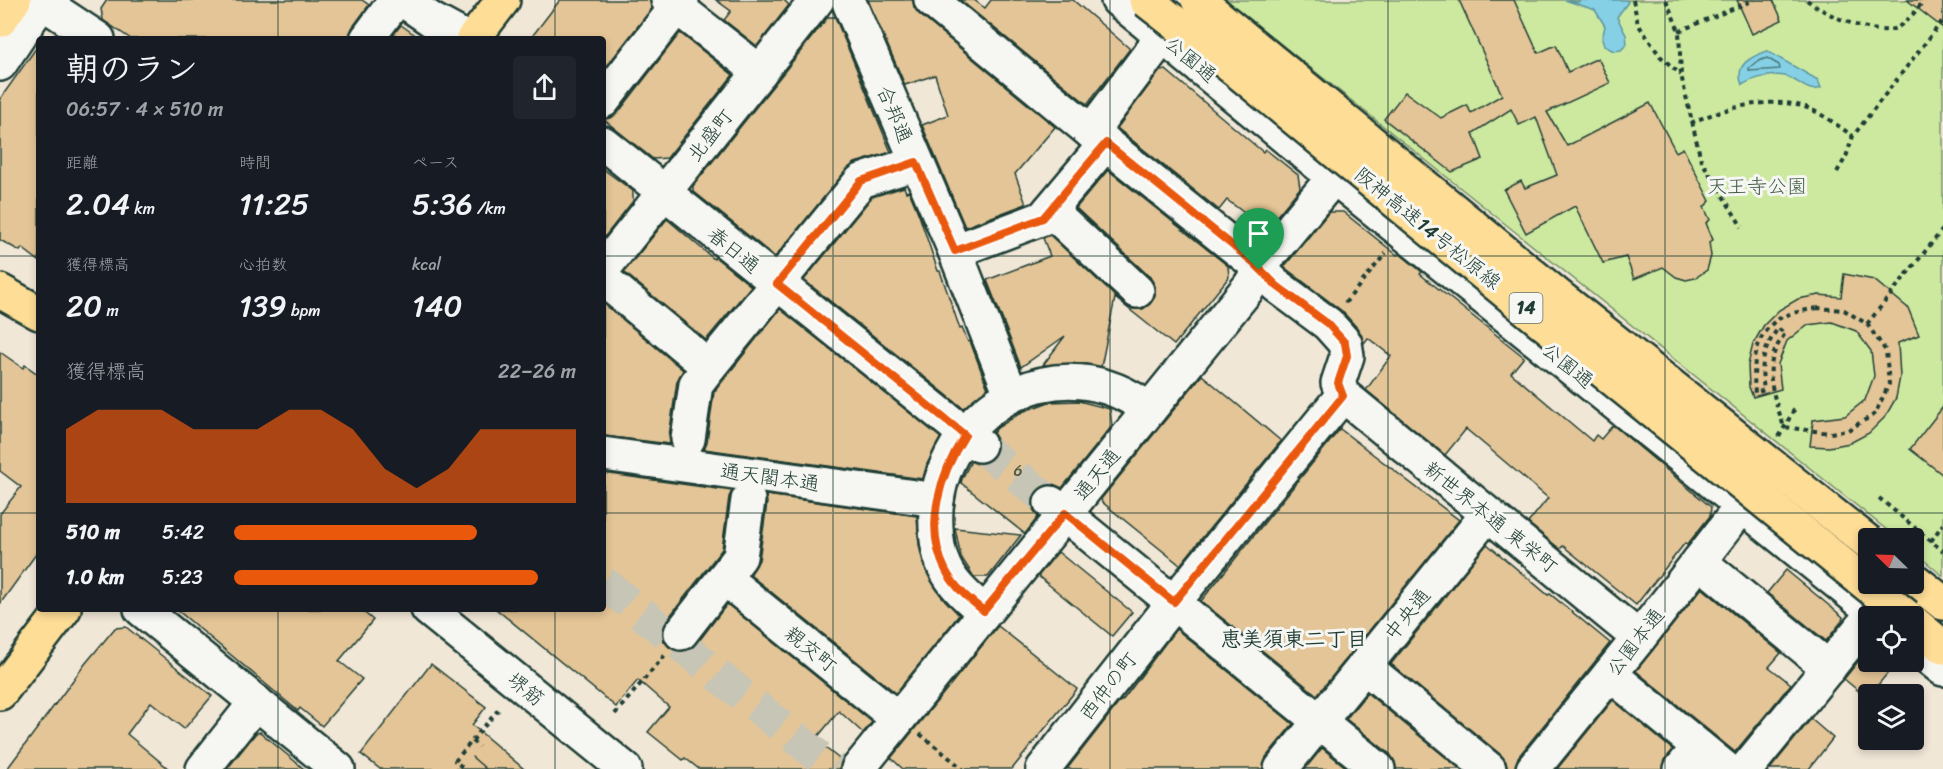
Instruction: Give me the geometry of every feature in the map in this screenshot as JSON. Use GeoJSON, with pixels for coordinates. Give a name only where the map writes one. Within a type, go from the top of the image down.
{"type":"FeatureCollection","features":[{"type":"Feature","properties":{"kind":"main road"},"geometry":{"type":"LineString","coordinates":[[0,6],[4,0]]}},
{"type":"Feature","properties":{"kind":"main road"},"geometry":{"type":"LineString","coordinates":[[475,36],[503,0]]}},
{"type":"Feature","properties":{"kind":"main road","name":"阪神高速14号松原線"},"geometry":{"type":"LineString","coordinates":[[1146,0],[1241,74],[1894,606]]}},
{"type":"Feature","properties":{"kind":"main road","name":"阪神高速14号松原線"},"geometry":{"type":"LineString","coordinates":[[1198,0],[1558,296],[1858,533]]}},
{"type":"Feature","properties":{"kind":"main road"},"geometry":{"type":"LineString","coordinates":[[0,20],[39,3]]}},
{"type":"Feature","properties":{"kind":"main road"},"geometry":{"type":"LineString","coordinates":[[0,291],[36,311]]}},
{"type":"Feature","properties":{"kind":"main road"},"geometry":{"type":"LineString","coordinates":[[1924,577],[1943,589]]}},
{"type":"Feature","properties":{"kind":"main road"},"geometry":{"type":"LineString","coordinates":[[1924,588],[1943,603]]}},
{"type":"Feature","properties":{"kind":"main road"},"geometry":{"type":"LineString","coordinates":[[0,693],[62,612]]}},
{"type":"Feature","properties":{"kind":"main road"},"geometry":{"type":"LineString","coordinates":[[1924,631],[1943,647]]}},
{"type":"Feature","properties":{"kind":"street"},"geometry":{"type":"LineString","coordinates":[[369,36],[396,0]]}},
{"type":"Feature","properties":{"kind":"street"},"geometry":{"type":"LineString","coordinates":[[403,0],[432,20],[461,36]]}},
{"type":"Feature","properties":{"kind":"street","name":"北盛町"},"geometry":{"type":"LineString","coordinates":[[606,265],[817,0]]}},
{"type":"Feature","properties":{"kind":"street","name":"合邦通"},"geometry":{"type":"LineString","coordinates":[[848,0],[955,251],[1011,394]]}},
{"type":"Feature","properties":{"kind":"street"},"geometry":{"type":"LineString","coordinates":[[931,0],[1253,262],[1268,278],[1328,324],[1345,343],[1347,356],[1338,383],[1343,396]]}},
{"type":"Feature","properties":{"kind":"street","name":"公園通"},"geometry":{"type":"LineString","coordinates":[[1118,0],[1861,606]]}},
{"type":"Feature","properties":{"kind":"street"},"geometry":{"type":"LineString","coordinates":[[606,97],[676,2],[760,72]]}},
{"type":"Feature","properties":{"kind":"street"},"geometry":{"type":"LineString","coordinates":[[0,64],[39,3],[93,36]]}},
{"type":"Feature","properties":{"kind":"street"},"geometry":{"type":"LineString","coordinates":[[955,251],[1043,218],[1163,36]]}},
{"type":"Feature","properties":{"kind":"street","name":"春日通"},"geometry":{"type":"LineString","coordinates":[[606,145],[972,440]]}},
{"type":"Feature","properties":{"kind":"street"},"geometry":{"type":"LineString","coordinates":[[688,439],[696,384],[861,181],[916,162]]}},
{"type":"Feature","properties":{"kind":"street","name":"通天通"},"geometry":{"type":"LineString","coordinates":[[858,769],[908,725],[984,611],[1058,508],[1149,410],[1249,286],[1268,278],[1270,254],[1334,177]]}},
{"type":"Feature","properties":{"kind":"street"},"geometry":{"type":"LineString","coordinates":[[1050,210],[1137,291]]}},
{"type":"Feature","properties":{"kind":"street"},"geometry":{"type":"LineString","coordinates":[[606,281],[709,367]]}},
{"type":"Feature","properties":{"kind":"street"},"geometry":{"type":"LineString","coordinates":[[984,611],[961,591],[946,571],[937,544],[936,518],[937,500],[947,466],[972,440],[979,419],[1011,394],[1052,382],[1073,380],[1098,384],[1124,394],[1149,410]]}},
{"type":"Feature","properties":{"kind":"street","name":"新世界本通 東栄町"},"geometry":{"type":"LineString","coordinates":[[1343,396],[1639,638]]}},
{"type":"Feature","properties":{"kind":"street","name":"西仲の町"},"geometry":{"type":"LineString","coordinates":[[1042,769],[1174,602],[1343,396]]}},
{"type":"Feature","properties":{"kind":"street","name":"通天閣本通"},"geometry":{"type":"LineString","coordinates":[[606,454],[937,500]]}},
{"type":"Feature","properties":{"kind":"street"},"geometry":{"type":"LineString","coordinates":[[676,641],[740,556],[748,500]]}},
{"type":"Feature","properties":{"kind":"street"},"geometry":{"type":"LineString","coordinates":[[1058,508],[1378,769]]}},
{"type":"Feature","properties":{"kind":"street","name":"中央通"},"geometry":{"type":"LineString","coordinates":[[1281,769],[1487,515]]}},
{"type":"Feature","properties":{"kind":"street","name":"公園本通"},"geometry":{"type":"LineString","coordinates":[[1533,769],[1735,515]]}},
{"type":"Feature","properties":{"kind":"street"},"geometry":{"type":"LineString","coordinates":[[1699,561],[1829,668]]}},
{"type":"Feature","properties":{"kind":"street","name":"親交町"},"geometry":{"type":"LineString","coordinates":[[724,578],[908,725]]}},
{"type":"Feature","properties":{"kind":"street"},"geometry":{"type":"LineString","coordinates":[[145,612],[338,769]]}},
{"type":"Feature","properties":{"kind":"street","name":"堺筋"},"geometry":{"type":"LineString","coordinates":[[432,612],[625,769]]}},
{"type":"Feature","properties":{"kind":"street"},"geometry":{"type":"LineString","coordinates":[[1610,674],[1690,758],[1744,768],[1858,634]]}},
{"type":"Feature","properties":{"kind":"street"},"geometry":{"type":"LineString","coordinates":[[1924,654],[1943,669]]}},
{"type":"Feature","properties":{"kind":"street"},"geometry":{"type":"LineString","coordinates":[[1364,666],[1489,769]]}},
{"type":"Feature","properties":{"kind":"street"},"geometry":{"type":"LineString","coordinates":[[203,769],[256,702]]}},
{"type":"Feature","properties":{"kind":"path"},"geometry":{"type":"LineString","coordinates":[[1633,0],[1638,24],[1660,56],[1681,75]]}},
{"type":"Feature","properties":{"kind":"path"},"geometry":{"type":"LineString","coordinates":[[1666,0],[1679,32],[1681,75],[1701,160],[1742,227]]}},
{"type":"Feature","properties":{"kind":"path"},"geometry":{"type":"LineString","coordinates":[[1679,32],[1754,0]]}},
{"type":"Feature","properties":{"kind":"path"},"geometry":{"type":"LineString","coordinates":[[1807,0],[1815,7],[1840,20],[1872,30],[1896,28],[1914,13],[1924,0]]}},
{"type":"Feature","properties":{"kind":"path"},"geometry":{"type":"LineString","coordinates":[[1837,172],[1846,157],[1853,136],[1943,20]]}},
{"type":"Feature","properties":{"kind":"path"},"geometry":{"type":"LineString","coordinates":[[1691,123],[1709,115],[1745,105],[1776,103],[1805,107],[1853,136]]}},
{"type":"Feature","properties":{"kind":"path"},"geometry":{"type":"LineString","coordinates":[[1868,324],[1943,229]]}},
{"type":"Feature","properties":{"kind":"path"},"geometry":{"type":"LineString","coordinates":[[1328,324],[1388,251]]}},
{"type":"Feature","properties":{"kind":"path"},"geometry":{"type":"LineString","coordinates":[[1817,308],[1844,310],[1868,324],[1886,351],[1889,384],[1875,414],[1848,430],[1830,433],[1784,427],[1770,373],[1771,358],[1776,345],[1785,334],[1778,328],[1763,356],[1761,373],[1764,390],[1755,393],[1753,373],[1755,354],[1762,337],[1773,322],[1795,312],[1817,308]]}},
{"type":"Feature","properties":{"kind":"path"},"geometry":{"type":"LineString","coordinates":[[1879,498],[1943,551]]}},
{"type":"Feature","properties":{"kind":"path"},"geometry":{"type":"LineString","coordinates":[[1931,541],[1943,524]]}},
{"type":"Feature","properties":{"kind":"path"},"geometry":{"type":"LineString","coordinates":[[615,714],[676,641]]}},
{"type":"Feature","properties":{"kind":"path"},"geometry":{"type":"LineString","coordinates":[[462,767],[455,761],[499,709]]}},
{"type":"Feature","properties":{"kind":"path"},"geometry":{"type":"LineString","coordinates":[[908,725],[963,769]]}},
{"type":"Feature","properties":{"kind":"path"},"geometry":{"type":"LineString","coordinates":[[472,741],[479,747]]}},
{"type":"Feature","properties":{"kind":"green space","name":"天王寺公園"},"geometry":{"type":"Polygon","coordinates":[[[1226,0],[1943,0],[1943,576],[1924,560],[1924,528],[1885,528],[1226,0]]]}},
{"type":"Feature","properties":{"kind":"water"},"geometry":{"type":"Polygon","coordinates":[[[1565,0],[1578,2],[1581,0],[1626,0],[1628,2],[1617,17],[1626,35],[1627,44],[1621,50],[1614,51],[1604,46],[1602,39],[1605,26],[1595,10],[1565,0]]]}},
{"type":"Feature","properties":{"kind":"water"},"geometry":{"type":"Polygon","coordinates":[[[1767,51],[1818,80],[1821,88],[1811,89],[1780,75],[1762,77],[1742,85],[1740,72],[1745,62],[1767,51]]]}},
{"type":"Feature","properties":{"kind":"building"},"geometry":{"type":"Polygon","coordinates":[[[107,0],[362,0],[369,5],[352,28],[350,36],[127,36],[103,20],[101,9],[107,0]]]}},
{"type":"Feature","properties":{"kind":"building"},"geometry":{"type":"Polygon","coordinates":[[[560,0],[650,0],[652,8],[606,67],[606,36],[532,36],[560,0]]]}},
{"type":"Feature","properties":{"kind":"building"},"geometry":{"type":"Polygon","coordinates":[[[716,0],[784,0],[789,5],[757,46],[724,20],[731,11],[716,0]]]}},
{"type":"Feature","properties":{"kind":"building"},"geometry":{"type":"Polygon","coordinates":[[[868,0],[913,0],[914,7],[919,14],[1055,127],[1015,174],[1026,204],[965,227],[922,125],[948,115],[935,75],[905,85],[868,0]]]}},
{"type":"Feature","properties":{"kind":"building"},"geometry":{"type":"Polygon","coordinates":[[[960,0],[974,0],[985,8],[991,0],[1073,0],[1129,50],[1087,104],[960,0]]]}},
{"type":"Feature","properties":{"kind":"building"},"geometry":{"type":"Polygon","coordinates":[[[1459,0],[1514,0],[1538,53],[1556,45],[1568,72],[1598,58],[1610,83],[1547,112],[1567,146],[1650,103],[1676,152],[1683,148],[1710,201],[1704,207],[1710,220],[1706,223],[1713,240],[1709,242],[1711,256],[1707,270],[1695,278],[1686,280],[1676,277],[1663,267],[1634,279],[1626,257],[1603,263],[1575,206],[1526,233],[1504,190],[1521,181],[1525,188],[1557,175],[1536,117],[1519,125],[1511,109],[1473,133],[1483,159],[1452,172],[1384,119],[1405,92],[1441,118],[1467,105],[1471,113],[1502,95],[1459,0]]]}},
{"type":"Feature","properties":{"kind":"building"},"geometry":{"type":"Polygon","coordinates":[[[1737,0],[1773,0],[1782,20],[1752,34],[1737,0]]]}},
{"type":"Feature","properties":{"kind":"building"},"geometry":{"type":"Polygon","coordinates":[[[1907,0],[1943,0],[1943,28],[1907,0]]]}},
{"type":"Feature","properties":{"kind":"building"},"geometry":{"type":"Polygon","coordinates":[[[828,17],[835,17],[891,152],[855,163],[847,169],[775,257],[693,191],[693,186],[828,17]]]}},
{"type":"Feature","properties":{"kind":"building"},"geometry":{"type":"Polygon","coordinates":[[[401,25],[417,36],[392,36],[401,25]]]}},
{"type":"Feature","properties":{"kind":"building"},"geometry":{"type":"Polygon","coordinates":[[[680,33],[733,75],[667,158],[653,159],[606,121],[606,119],[618,113],[680,33]]]}},
{"type":"Feature","properties":{"kind":"building"},"geometry":{"type":"Polygon","coordinates":[[[36,48],[36,259],[22,248],[20,251],[0,240],[0,99],[36,48]]]}},
{"type":"Feature","properties":{"kind":"building"},"geometry":{"type":"Polygon","coordinates":[[[1166,70],[1263,152],[1265,149],[1298,175],[1300,188],[1266,229],[1227,200],[1219,210],[1117,128],[1160,71],[1166,70]]]}},
{"type":"Feature","properties":{"kind":"building"},"geometry":{"type":"Polygon","coordinates":[[[1108,170],[1228,266],[1229,277],[1174,345],[1115,298],[1101,367],[1080,363],[1043,365],[1065,336],[1021,367],[987,280],[1050,256],[1043,238],[1050,235],[1124,305],[1132,309],[1143,309],[1155,296],[1155,286],[1150,277],[1076,208],[1108,170]]]}},
{"type":"Feature","properties":{"kind":"building"},"geometry":{"type":"Polygon","coordinates":[[[606,171],[633,191],[633,201],[606,235],[606,171]]]}},
{"type":"Feature","properties":{"kind":"building"},"geometry":{"type":"Polygon","coordinates":[[[904,187],[906,192],[909,191],[919,215],[960,329],[962,328],[968,342],[970,341],[988,389],[963,408],[804,280],[872,197],[904,187]]]}},
{"type":"Feature","properties":{"kind":"building"},"geometry":{"type":"Polygon","coordinates":[[[1329,212],[1343,212],[1397,255],[1399,253],[1422,272],[1420,274],[1524,357],[1511,373],[1592,441],[1596,435],[1601,439],[1613,425],[1711,507],[1710,516],[1687,545],[1685,543],[1636,605],[1563,546],[1560,549],[1528,523],[1548,498],[1466,429],[1445,455],[1366,390],[1391,356],[1368,338],[1364,343],[1359,330],[1342,311],[1284,267],[1329,212]]]}},
{"type":"Feature","properties":{"kind":"building"},"geometry":{"type":"Polygon","coordinates":[[[667,219],[714,259],[715,257],[751,286],[706,340],[624,272],[667,219]]]}},
{"type":"Feature","properties":{"kind":"building"},"geometry":{"type":"Polygon","coordinates":[[[1844,274],[1874,280],[1908,308],[1919,335],[1898,343],[1900,377],[1896,398],[1885,417],[1869,433],[1850,443],[1829,447],[1810,446],[1813,420],[1845,416],[1865,400],[1874,376],[1871,351],[1856,331],[1832,322],[1807,325],[1787,341],[1778,364],[1781,389],[1753,397],[1749,387],[1748,365],[1753,344],[1764,325],[1779,310],[1798,299],[1819,295],[1841,297],[1844,274]]]}},
{"type":"Feature","properties":{"kind":"building"},"geometry":{"type":"Polygon","coordinates":[[[606,306],[683,370],[677,381],[669,436],[670,444],[606,436],[606,306]]]}},
{"type":"Feature","properties":{"kind":"building"},"geometry":{"type":"Polygon","coordinates":[[[780,309],[941,438],[927,464],[923,479],[704,449],[714,392],[780,309]]]}},
{"type":"Feature","properties":{"kind":"building"},"geometry":{"type":"Polygon","coordinates":[[[0,352],[23,368],[25,365],[36,373],[36,554],[0,604],[0,514],[21,487],[0,471],[0,352]]]}},
{"type":"Feature","properties":{"kind":"building"},"geometry":{"type":"Polygon","coordinates":[[[1202,375],[1281,441],[1180,565],[1101,499],[1202,375]]]}},
{"type":"Feature","properties":{"kind":"building"},"geometry":{"type":"Polygon","coordinates":[[[1079,401],[1110,409],[1112,426],[1062,488],[1053,484],[1045,485],[1036,492],[1032,501],[1033,509],[1038,517],[1025,534],[961,483],[971,461],[977,464],[985,463],[994,456],[998,447],[993,433],[997,428],[1022,412],[1049,402],[1079,401]]]}},
{"type":"Feature","properties":{"kind":"building"},"geometry":{"type":"Polygon","coordinates":[[[1943,407],[1943,475],[1910,449],[1943,407]]]}},
{"type":"Feature","properties":{"kind":"building"},"geometry":{"type":"Polygon","coordinates":[[[1340,429],[1459,520],[1317,695],[1201,601],[1340,429]]]}},
{"type":"Feature","properties":{"kind":"building"},"geometry":{"type":"Polygon","coordinates":[[[606,473],[732,491],[729,497],[722,549],[666,621],[663,640],[669,647],[678,651],[689,650],[696,645],[727,604],[872,722],[863,733],[839,711],[815,740],[842,761],[840,769],[699,769],[685,758],[683,760],[648,732],[669,707],[638,680],[616,707],[500,612],[606,612],[606,473]]]}},
{"type":"Feature","properties":{"kind":"building"},"geometry":{"type":"Polygon","coordinates":[[[766,495],[917,516],[919,544],[926,571],[940,594],[959,615],[896,693],[750,575],[759,560],[767,503],[766,495]]]}},
{"type":"Feature","properties":{"kind":"building"},"geometry":{"type":"Polygon","coordinates":[[[955,528],[1021,535],[988,577],[974,577],[961,557],[955,528]]]}},
{"type":"Feature","properties":{"kind":"building"},"geometry":{"type":"Polygon","coordinates":[[[1487,544],[1610,643],[1518,757],[1515,769],[1507,769],[1506,762],[1501,755],[1391,664],[1487,544]]]}},
{"type":"Feature","properties":{"kind":"building"},"geometry":{"type":"Polygon","coordinates":[[[1058,552],[1132,612],[1112,636],[1038,576],[1058,552]]]}},
{"type":"Feature","properties":{"kind":"building"},"geometry":{"type":"Polygon","coordinates":[[[1786,570],[1843,617],[1826,641],[1767,593],[1786,570]]]}},
{"type":"Feature","properties":{"kind":"building"},"geometry":{"type":"Polygon","coordinates":[[[1702,588],[1781,653],[1769,667],[1791,684],[1735,752],[1636,671],[1702,588]]]}},
{"type":"Feature","properties":{"kind":"building"},"geometry":{"type":"Polygon","coordinates":[[[180,612],[364,612],[373,620],[339,661],[362,679],[322,726],[300,708],[298,711],[180,612]]]}},
{"type":"Feature","properties":{"kind":"building"},"geometry":{"type":"Polygon","coordinates":[[[998,626],[1077,689],[1012,769],[903,769],[891,758],[998,626]]]}},
{"type":"Feature","properties":{"kind":"building"},"geometry":{"type":"Polygon","coordinates":[[[126,627],[212,696],[184,729],[151,702],[127,734],[169,769],[7,769],[85,664],[115,628],[126,627]]]}},
{"type":"Feature","properties":{"kind":"building"},"geometry":{"type":"Polygon","coordinates":[[[1176,629],[1293,724],[1266,757],[1263,769],[1067,769],[1122,701],[1176,629]]]}},
{"type":"Feature","properties":{"kind":"building"},"geometry":{"type":"Polygon","coordinates":[[[1858,662],[1858,672],[1889,672],[1879,684],[1858,684],[1858,691],[1844,679],[1858,662]]]}},
{"type":"Feature","properties":{"kind":"building"},"geometry":{"type":"Polygon","coordinates":[[[431,664],[486,707],[472,725],[524,769],[380,769],[361,754],[431,664]]]}},
{"type":"Feature","properties":{"kind":"building"},"geometry":{"type":"Polygon","coordinates":[[[1367,693],[1460,769],[1396,769],[1390,754],[1346,719],[1367,693]]]}},
{"type":"Feature","properties":{"kind":"building"},"geometry":{"type":"Polygon","coordinates":[[[1613,700],[1673,750],[1666,758],[1663,769],[1557,769],[1613,700]]]}},
{"type":"Feature","properties":{"kind":"building"},"geometry":{"type":"Polygon","coordinates":[[[1811,719],[1833,738],[1809,769],[1770,769],[1811,719]]]}},
{"type":"Feature","properties":{"kind":"building"},"geometry":{"type":"Polygon","coordinates":[[[260,732],[304,769],[227,769],[256,733],[260,732]]]}},
{"type":"Feature","properties":{"kind":"building"},"geometry":{"type":"Polygon","coordinates":[[[1322,748],[1348,769],[1305,769],[1322,748]]]}},
{"type":"Feature","properties":{"kind":"tunnel"},"geometry":{"type":"LineString","coordinates":[[979,445],[1051,503]]}},
{"type":"Feature","properties":{"kind":"tunnel"},"geometry":{"type":"LineString","coordinates":[[606,584],[834,769]]}},
{"type":"Feature","properties":{"kind":"tram line"},"geometry":{"type":"LineString","coordinates":[[472,757],[486,769]]}},
{"type":"Feature","properties":{"kind":"district","name":"恵美須東二丁目"},"geometry":{"type":"Point","coordinates":[1294,639]}},
{"type":"Feature","properties":{"kind":"route"},"geometry":{"type":"LineString","coordinates":[[1106,143],[1253,262],[1259,270],[1328,324],[1345,343],[1347,356],[1338,383],[1343,396],[1174,602],[1065,513],[984,611],[961,591],[946,571],[937,544],[937,500],[947,466],[965,435],[777,284],[861,181],[916,162],[955,251],[1043,218],[1106,143]]}}]}
